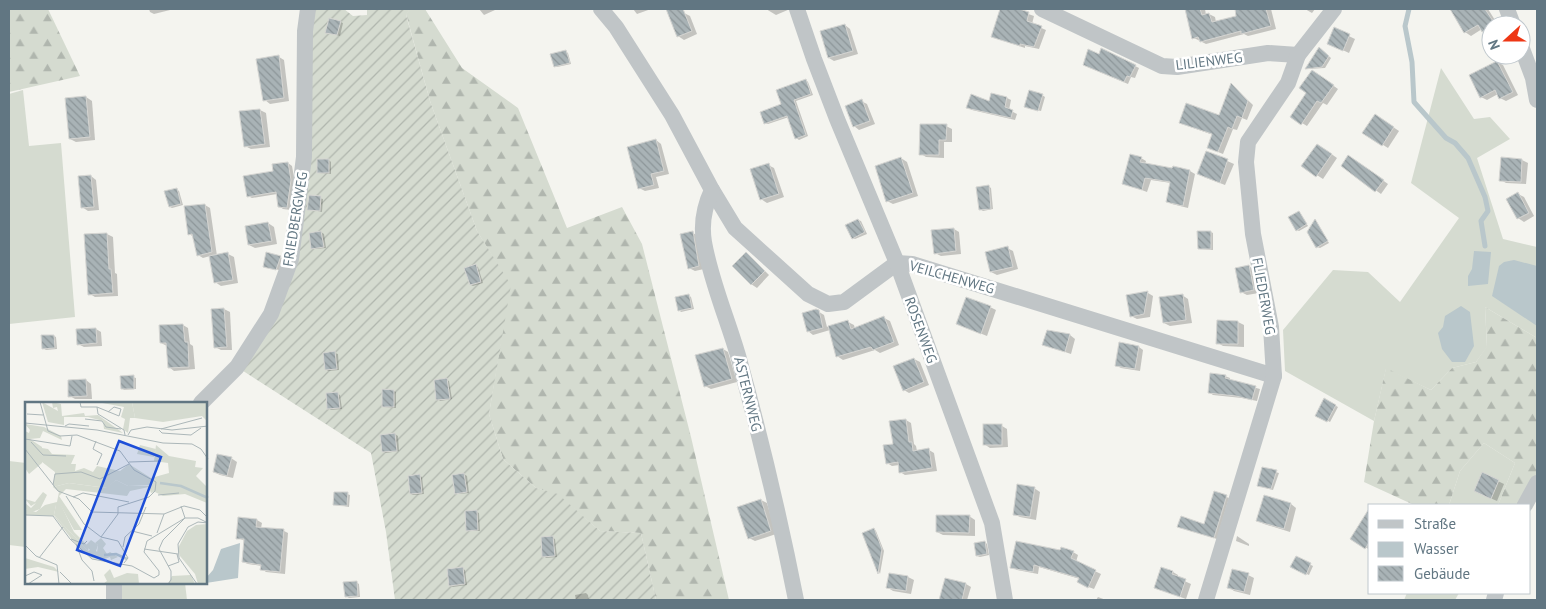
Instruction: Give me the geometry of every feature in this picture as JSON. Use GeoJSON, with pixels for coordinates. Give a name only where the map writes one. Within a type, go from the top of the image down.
{"type":"FeatureCollection","features":[{"type":"Feature","properties":{"kind":"street","name":"FRIEDBERGWEG"},"geometry":{"type":"LineString","coordinates":[[202,402],[237,367],[271,314],[291,259],[304,157],[305,31],[308,9]]}},
{"type":"Feature","properties":{"kind":"street","name":"VEILCHENWEG"},"geometry":{"type":"LineString","coordinates":[[601,9],[616,27],[672,115],[712,190],[735,228],[808,294],[828,304],[844,302],[897,263],[912,264],[1274,376]]}},
{"type":"Feature","properties":{"kind":"street","name":"ROSENWEG"},"geometry":{"type":"LineString","coordinates":[[798,9],[814,59],[840,128],[897,263],[992,523],[1005,600]]}},
{"type":"Feature","properties":{"kind":"street","name":"FLIEDERWEG"},"geometry":{"type":"LineString","coordinates":[[1206,600],[1274,376],[1271,327],[1253,234],[1246,162],[1248,142],[1288,83],[1298,54],[1334,9]]}},
{"type":"Feature","properties":{"kind":"street","name":"LILIENWEG"},"geometry":{"type":"LineString","coordinates":[[1051,11],[1162,66],[1177,67],[1268,53],[1298,54]]}},
{"type":"Feature","properties":{"kind":"street"},"geometry":{"type":"LineString","coordinates":[[1528,65],[1533,78],[1537,100]]}},
{"type":"Feature","properties":{"kind":"street","name":"ASTERNWEG"},"geometry":{"type":"LineString","coordinates":[[712,190],[706,202],[703,216],[704,241],[712,275],[739,358],[782,529],[796,600]]}},
{"type":"Feature","properties":{"kind":"street"},"geometry":{"type":"LineString","coordinates":[[1526,504],[1537,483]]}},
{"type":"Feature","properties":{"kind":"street"},"geometry":{"type":"LineString","coordinates":[[114,584],[114,600]]}},
{"type":"Feature","properties":{"kind":"green space"},"geometry":{"type":"Polygon","coordinates":[[[9,9],[48,9],[80,76],[9,92],[9,9]]]}},
{"type":"Feature","properties":{"kind":"green space"},"geometry":{"type":"Polygon","coordinates":[[[308,9],[344,9],[353,16],[367,15],[367,9],[410,9],[406,15],[430,101],[477,231],[511,285],[489,414],[503,459],[536,488],[558,494],[600,531],[641,533],[656,600],[395,600],[386,532],[371,453],[237,367],[291,259],[308,9]]]}},
{"type":"Feature","properties":{"kind":"green space"},"geometry":{"type":"Polygon","coordinates":[[[410,9],[425,9],[462,68],[518,108],[567,228],[622,207],[642,244],[691,437],[729,600],[656,600],[641,533],[600,531],[558,495],[536,488],[503,459],[489,414],[510,285],[477,231],[430,101],[406,14],[410,9]]]}},
{"type":"Feature","properties":{"kind":"green space"},"geometry":{"type":"Polygon","coordinates":[[[1441,68],[1474,119],[1490,117],[1510,139],[1477,158],[1503,239],[1537,247],[1537,338],[1485,307],[1487,347],[1476,362],[1452,368],[1431,390],[1386,369],[1374,421],[1285,371],[1283,330],[1333,270],[1368,272],[1400,302],[1459,218],[1411,183],[1441,68]]]}},
{"type":"Feature","properties":{"kind":"green space"},"geometry":{"type":"Polygon","coordinates":[[[23,90],[29,146],[61,143],[75,317],[9,324],[9,94],[23,90]]]}},
{"type":"Feature","properties":{"kind":"green space"},"geometry":{"type":"Polygon","coordinates":[[[1485,307],[1537,338],[1537,483],[1526,504],[1498,504],[1515,463],[1484,443],[1460,471],[1449,504],[1412,504],[1364,482],[1374,421],[1386,368],[1431,390],[1452,368],[1476,362],[1487,346],[1485,307]]]}},
{"type":"Feature","properties":{"kind":"green space"},"geometry":{"type":"Polygon","coordinates":[[[1484,443],[1515,463],[1498,504],[1449,504],[1460,471],[1484,443]]]}},
{"type":"Feature","properties":{"kind":"green space"},"geometry":{"type":"Polygon","coordinates":[[[9,461],[25,463],[25,547],[9,545],[9,461]]]}},
{"type":"Feature","properties":{"kind":"green space"},"geometry":{"type":"Polygon","coordinates":[[[114,584],[185,584],[187,600],[114,600],[114,584]]]}},
{"type":"Feature","properties":{"kind":"green space"},"geometry":{"type":"Polygon","coordinates":[[[1407,594],[1458,594],[1455,600],[1404,600],[1407,594]]]}},
{"type":"Feature","properties":{"kind":"water"},"geometry":{"type":"Polygon","coordinates":[[[1474,251],[1491,252],[1488,284],[1468,286],[1468,276],[1472,269],[1474,251]]]}},
{"type":"Feature","properties":{"kind":"water"},"geometry":{"type":"Polygon","coordinates":[[[1514,260],[1537,266],[1537,326],[1492,296],[1499,266],[1504,262],[1514,260]]]}},
{"type":"Feature","properties":{"kind":"water"},"geometry":{"type":"Polygon","coordinates":[[[1461,306],[1470,312],[1474,346],[1465,362],[1452,362],[1442,349],[1438,333],[1443,327],[1445,316],[1461,306]]]}},
{"type":"Feature","properties":{"kind":"water"},"geometry":{"type":"Polygon","coordinates":[[[240,543],[238,578],[208,583],[208,576],[213,570],[221,549],[240,543]]]}},
{"type":"Feature","properties":{"kind":"building"},"geometry":{"type":"Polygon","coordinates":[[[666,9],[683,9],[692,31],[677,37],[666,9]]]}},
{"type":"Feature","properties":{"kind":"building"},"geometry":{"type":"Polygon","coordinates":[[[1000,9],[1019,9],[1029,12],[1027,21],[1042,26],[1034,47],[1020,44],[1020,46],[991,37],[1000,9]]]}},
{"type":"Feature","properties":{"kind":"building"},"geometry":{"type":"Polygon","coordinates":[[[1185,9],[1200,9],[1202,15],[1209,13],[1212,22],[1236,16],[1235,9],[1266,9],[1271,26],[1241,34],[1241,31],[1200,42],[1198,37],[1192,39],[1185,9]]]}},
{"type":"Feature","properties":{"kind":"building"},"geometry":{"type":"Polygon","coordinates":[[[1450,9],[1485,9],[1489,15],[1481,15],[1481,30],[1478,25],[1464,33],[1450,9]]]}},
{"type":"Feature","properties":{"kind":"building"},"geometry":{"type":"Polygon","coordinates":[[[329,18],[341,21],[337,35],[325,33],[329,18]]]}},
{"type":"Feature","properties":{"kind":"building"},"geometry":{"type":"Polygon","coordinates":[[[845,24],[853,51],[828,58],[820,31],[845,24]]]}},
{"type":"Feature","properties":{"kind":"building"},"geometry":{"type":"Polygon","coordinates":[[[1334,27],[1350,34],[1343,51],[1327,44],[1334,27]]]}},
{"type":"Feature","properties":{"kind":"building"},"geometry":{"type":"Polygon","coordinates":[[[1319,47],[1329,56],[1322,67],[1305,69],[1319,47]]]}},
{"type":"Feature","properties":{"kind":"building"},"geometry":{"type":"Polygon","coordinates":[[[1101,48],[1136,65],[1130,77],[1127,76],[1124,82],[1083,65],[1088,49],[1099,54],[1101,48]]]}},
{"type":"Feature","properties":{"kind":"building"},"geometry":{"type":"Polygon","coordinates":[[[566,50],[570,63],[554,67],[550,54],[566,50]]]}},
{"type":"Feature","properties":{"kind":"building"},"geometry":{"type":"Polygon","coordinates":[[[279,55],[284,98],[263,101],[256,59],[279,55]]]}},
{"type":"Feature","properties":{"kind":"building"},"geometry":{"type":"Polygon","coordinates":[[[1489,65],[1499,65],[1513,92],[1499,99],[1495,90],[1480,98],[1469,75],[1489,65]]]}},
{"type":"Feature","properties":{"kind":"building"},"geometry":{"type":"Polygon","coordinates":[[[1312,70],[1334,85],[1321,103],[1317,101],[1301,125],[1290,117],[1306,93],[1299,88],[1312,70]]]}},
{"type":"Feature","properties":{"kind":"building"},"geometry":{"type":"Polygon","coordinates":[[[806,79],[811,94],[794,100],[806,135],[795,139],[787,116],[764,124],[760,112],[781,104],[776,90],[806,79]]]}},
{"type":"Feature","properties":{"kind":"building"},"geometry":{"type":"Polygon","coordinates":[[[1231,83],[1248,101],[1242,118],[1237,116],[1232,129],[1228,127],[1218,152],[1207,148],[1212,134],[1179,123],[1186,103],[1219,115],[1231,83]]]}},
{"type":"Feature","properties":{"kind":"building"},"geometry":{"type":"Polygon","coordinates":[[[1029,90],[1043,94],[1038,111],[1024,107],[1029,90]]]}},
{"type":"Feature","properties":{"kind":"building"},"geometry":{"type":"Polygon","coordinates":[[[991,93],[1007,97],[1005,107],[1013,110],[1011,118],[966,108],[971,94],[989,101],[991,93]]]}},
{"type":"Feature","properties":{"kind":"building"},"geometry":{"type":"Polygon","coordinates":[[[86,96],[90,137],[69,139],[65,98],[86,96]]]}},
{"type":"Feature","properties":{"kind":"building"},"geometry":{"type":"Polygon","coordinates":[[[862,99],[870,121],[853,127],[845,106],[862,99]]]}},
{"type":"Feature","properties":{"kind":"building"},"geometry":{"type":"Polygon","coordinates":[[[260,109],[265,144],[244,147],[239,111],[260,109]]]}},
{"type":"Feature","properties":{"kind":"building"},"geometry":{"type":"Polygon","coordinates":[[[1375,114],[1394,127],[1382,146],[1362,133],[1375,114]]]}},
{"type":"Feature","properties":{"kind":"building"},"geometry":{"type":"Polygon","coordinates":[[[920,124],[947,124],[946,140],[939,140],[939,155],[919,155],[920,124]]]}},
{"type":"Feature","properties":{"kind":"building"},"geometry":{"type":"Polygon","coordinates":[[[656,139],[664,171],[651,174],[654,185],[638,189],[627,147],[656,139]]]}},
{"type":"Feature","properties":{"kind":"building"},"geometry":{"type":"Polygon","coordinates":[[[1317,144],[1332,154],[1316,177],[1301,166],[1317,144]]]}},
{"type":"Feature","properties":{"kind":"building"},"geometry":{"type":"Polygon","coordinates":[[[1206,151],[1228,159],[1220,183],[1197,174],[1206,151]]]}},
{"type":"Feature","properties":{"kind":"building"},"geometry":{"type":"Polygon","coordinates":[[[1130,154],[1142,157],[1140,162],[1190,170],[1183,206],[1166,202],[1170,182],[1145,178],[1142,190],[1122,184],[1130,154]]]}},
{"type":"Feature","properties":{"kind":"building"},"geometry":{"type":"Polygon","coordinates":[[[1348,155],[1384,180],[1375,192],[1341,166],[1348,155]]]}},
{"type":"Feature","properties":{"kind":"building"},"geometry":{"type":"Polygon","coordinates":[[[901,157],[913,193],[886,202],[875,166],[901,157]]]}},
{"type":"Feature","properties":{"kind":"building"},"geometry":{"type":"Polygon","coordinates":[[[1501,157],[1522,159],[1521,182],[1499,181],[1501,157]]]}},
{"type":"Feature","properties":{"kind":"building"},"geometry":{"type":"Polygon","coordinates":[[[317,159],[329,159],[329,173],[317,173],[317,159]]]}},
{"type":"Feature","properties":{"kind":"building"},"geometry":{"type":"Polygon","coordinates":[[[288,162],[291,180],[287,208],[278,207],[276,192],[247,197],[243,176],[273,171],[272,164],[288,162]]]}},
{"type":"Feature","properties":{"kind":"building"},"geometry":{"type":"Polygon","coordinates":[[[769,163],[779,194],[760,200],[750,169],[769,163]]]}},
{"type":"Feature","properties":{"kind":"building"},"geometry":{"type":"Polygon","coordinates":[[[91,175],[94,207],[81,208],[78,176],[91,175]]]}},
{"type":"Feature","properties":{"kind":"building"},"geometry":{"type":"Polygon","coordinates":[[[989,185],[991,209],[979,210],[976,187],[989,185]]]}},
{"type":"Feature","properties":{"kind":"building"},"geometry":{"type":"Polygon","coordinates":[[[177,188],[181,204],[169,207],[164,191],[177,188]]]}},
{"type":"Feature","properties":{"kind":"building"},"geometry":{"type":"Polygon","coordinates":[[[1518,192],[1529,213],[1517,219],[1506,199],[1518,192]]]}},
{"type":"Feature","properties":{"kind":"building"},"geometry":{"type":"Polygon","coordinates":[[[309,195],[321,196],[320,211],[307,210],[309,195]]]}},
{"type":"Feature","properties":{"kind":"building"},"geometry":{"type":"Polygon","coordinates":[[[205,204],[212,252],[197,256],[192,234],[188,235],[184,206],[205,204]]]}},
{"type":"Feature","properties":{"kind":"building"},"geometry":{"type":"Polygon","coordinates":[[[1299,211],[1307,224],[1296,231],[1288,217],[1299,211]]]}},
{"type":"Feature","properties":{"kind":"building"},"geometry":{"type":"Polygon","coordinates":[[[858,219],[865,232],[852,239],[845,225],[858,219]]]}},
{"type":"Feature","properties":{"kind":"building"},"geometry":{"type":"Polygon","coordinates":[[[1315,219],[1328,241],[1316,248],[1307,232],[1315,219]]]}},
{"type":"Feature","properties":{"kind":"building"},"geometry":{"type":"Polygon","coordinates":[[[268,222],[272,241],[248,245],[245,226],[268,222]]]}},
{"type":"Feature","properties":{"kind":"building"},"geometry":{"type":"Polygon","coordinates":[[[954,228],[956,251],[934,254],[931,230],[954,228]]]}},
{"type":"Feature","properties":{"kind":"building"},"geometry":{"type":"Polygon","coordinates":[[[321,231],[324,247],[311,249],[309,233],[321,231]]]}},
{"type":"Feature","properties":{"kind":"building"},"geometry":{"type":"Polygon","coordinates":[[[693,231],[699,266],[688,269],[680,234],[693,231]]]}},
{"type":"Feature","properties":{"kind":"building"},"geometry":{"type":"Polygon","coordinates":[[[1197,231],[1211,231],[1211,249],[1198,249],[1197,231]]]}},
{"type":"Feature","properties":{"kind":"building"},"geometry":{"type":"Polygon","coordinates":[[[107,233],[109,269],[111,269],[113,293],[88,295],[84,234],[107,233]]]}},
{"type":"Feature","properties":{"kind":"building"},"geometry":{"type":"Polygon","coordinates":[[[1008,246],[1013,267],[990,272],[985,252],[1008,246]]]}},
{"type":"Feature","properties":{"kind":"building"},"geometry":{"type":"Polygon","coordinates":[[[228,252],[233,280],[214,283],[209,256],[228,252]]]}},
{"type":"Feature","properties":{"kind":"building"},"geometry":{"type":"Polygon","coordinates":[[[266,252],[281,256],[276,270],[263,267],[266,252]]]}},
{"type":"Feature","properties":{"kind":"building"},"geometry":{"type":"Polygon","coordinates":[[[746,252],[765,271],[751,285],[732,266],[746,252]]]}},
{"type":"Feature","properties":{"kind":"building"},"geometry":{"type":"Polygon","coordinates":[[[476,264],[481,282],[470,285],[464,268],[476,264]]]}},
{"type":"Feature","properties":{"kind":"building"},"geometry":{"type":"Polygon","coordinates":[[[1249,265],[1254,290],[1240,293],[1235,268],[1249,265]]]}},
{"type":"Feature","properties":{"kind":"building"},"geometry":{"type":"Polygon","coordinates":[[[1148,291],[1144,314],[1130,317],[1126,295],[1148,291]]]}},
{"type":"Feature","properties":{"kind":"building"},"geometry":{"type":"Polygon","coordinates":[[[689,294],[692,308],[678,311],[675,297],[689,294]]]}},
{"type":"Feature","properties":{"kind":"building"},"geometry":{"type":"Polygon","coordinates":[[[1183,294],[1186,320],[1163,323],[1159,297],[1183,294]]]}},
{"type":"Feature","properties":{"kind":"building"},"geometry":{"type":"Polygon","coordinates":[[[966,297],[991,306],[981,334],[956,324],[966,297]]]}},
{"type":"Feature","properties":{"kind":"building"},"geometry":{"type":"Polygon","coordinates":[[[224,308],[227,347],[214,348],[211,309],[224,308]]]}},
{"type":"Feature","properties":{"kind":"building"},"geometry":{"type":"Polygon","coordinates":[[[816,309],[819,310],[823,328],[807,332],[802,313],[816,309]]]}},
{"type":"Feature","properties":{"kind":"building"},"geometry":{"type":"Polygon","coordinates":[[[884,316],[894,342],[873,350],[871,347],[836,357],[828,326],[848,320],[851,329],[884,316]]]}},
{"type":"Feature","properties":{"kind":"building"},"geometry":{"type":"Polygon","coordinates":[[[1217,320],[1238,321],[1238,344],[1216,344],[1217,320]]]}},
{"type":"Feature","properties":{"kind":"building"},"geometry":{"type":"Polygon","coordinates":[[[183,324],[185,342],[188,342],[189,367],[168,368],[166,343],[160,343],[159,325],[183,324]]]}},
{"type":"Feature","properties":{"kind":"building"},"geometry":{"type":"Polygon","coordinates":[[[96,328],[97,343],[77,345],[76,329],[96,328]]]}},
{"type":"Feature","properties":{"kind":"building"},"geometry":{"type":"Polygon","coordinates":[[[1047,330],[1070,334],[1065,352],[1042,345],[1047,330]]]}},
{"type":"Feature","properties":{"kind":"building"},"geometry":{"type":"Polygon","coordinates":[[[41,335],[54,335],[55,348],[42,349],[41,335]]]}},
{"type":"Feature","properties":{"kind":"building"},"geometry":{"type":"Polygon","coordinates":[[[1119,342],[1139,346],[1135,369],[1115,366],[1119,342]]]}},
{"type":"Feature","properties":{"kind":"building"},"geometry":{"type":"Polygon","coordinates":[[[723,348],[732,379],[704,387],[695,355],[723,348]]]}},
{"type":"Feature","properties":{"kind":"building"},"geometry":{"type":"Polygon","coordinates":[[[335,351],[337,369],[325,370],[323,353],[335,351]]]}},
{"type":"Feature","properties":{"kind":"building"},"geometry":{"type":"Polygon","coordinates":[[[914,358],[924,382],[903,391],[893,366],[914,358]]]}},
{"type":"Feature","properties":{"kind":"building"},"geometry":{"type":"Polygon","coordinates":[[[1210,373],[1226,375],[1225,378],[1256,386],[1252,400],[1208,393],[1210,373]]]}},
{"type":"Feature","properties":{"kind":"building"},"geometry":{"type":"Polygon","coordinates":[[[134,375],[134,389],[121,389],[120,376],[134,375]]]}},
{"type":"Feature","properties":{"kind":"building"},"geometry":{"type":"Polygon","coordinates":[[[447,378],[450,399],[436,400],[434,380],[447,378]]]}},
{"type":"Feature","properties":{"kind":"building"},"geometry":{"type":"Polygon","coordinates":[[[86,379],[87,396],[68,397],[68,380],[86,379]]]}},
{"type":"Feature","properties":{"kind":"building"},"geometry":{"type":"Polygon","coordinates":[[[382,389],[394,390],[394,407],[382,407],[382,389]]]}},
{"type":"Feature","properties":{"kind":"building"},"geometry":{"type":"Polygon","coordinates":[[[338,392],[340,408],[327,409],[326,393],[338,392]]]}},
{"type":"Feature","properties":{"kind":"building"},"geometry":{"type":"Polygon","coordinates":[[[1324,398],[1336,405],[1327,422],[1315,416],[1324,398]]]}},
{"type":"Feature","properties":{"kind":"building"},"geometry":{"type":"Polygon","coordinates":[[[906,419],[909,442],[912,442],[913,451],[929,448],[932,468],[899,473],[898,462],[886,464],[883,445],[893,444],[889,421],[906,419]]]}},
{"type":"Feature","properties":{"kind":"building"},"geometry":{"type":"Polygon","coordinates":[[[983,424],[1002,424],[1002,445],[983,445],[983,424]]]}},
{"type":"Feature","properties":{"kind":"building"},"geometry":{"type":"Polygon","coordinates":[[[395,433],[397,451],[382,452],[380,435],[395,433]]]}},
{"type":"Feature","properties":{"kind":"building"},"geometry":{"type":"Polygon","coordinates":[[[217,454],[232,457],[227,476],[213,472],[217,454]]]}},
{"type":"Feature","properties":{"kind":"building"},"geometry":{"type":"Polygon","coordinates":[[[1262,467],[1277,470],[1271,489],[1257,486],[1262,467]]]}},
{"type":"Feature","properties":{"kind":"building"},"geometry":{"type":"Polygon","coordinates":[[[1482,472],[1499,480],[1491,499],[1474,491],[1482,472]]]}},
{"type":"Feature","properties":{"kind":"building"},"geometry":{"type":"Polygon","coordinates":[[[464,473],[467,492],[455,494],[452,475],[464,473]]]}},
{"type":"Feature","properties":{"kind":"building"},"geometry":{"type":"Polygon","coordinates":[[[420,474],[422,493],[410,494],[408,476],[420,474]]]}},
{"type":"Feature","properties":{"kind":"building"},"geometry":{"type":"Polygon","coordinates":[[[1017,484],[1035,487],[1030,517],[1013,515],[1017,484]]]}},
{"type":"Feature","properties":{"kind":"building"},"geometry":{"type":"Polygon","coordinates":[[[1214,491],[1227,495],[1214,538],[1177,527],[1181,516],[1204,524],[1214,491]]]}},
{"type":"Feature","properties":{"kind":"building"},"geometry":{"type":"Polygon","coordinates":[[[334,492],[348,492],[347,506],[333,505],[334,492]]]}},
{"type":"Feature","properties":{"kind":"building"},"geometry":{"type":"Polygon","coordinates":[[[1264,495],[1291,503],[1284,529],[1256,521],[1264,495]]]}},
{"type":"Feature","properties":{"kind":"building"},"geometry":{"type":"Polygon","coordinates":[[[761,499],[771,531],[748,539],[737,507],[761,499]]]}},
{"type":"Feature","properties":{"kind":"building"},"geometry":{"type":"Polygon","coordinates":[[[477,510],[478,530],[466,531],[465,511],[477,510]]]}},
{"type":"Feature","properties":{"kind":"building"},"geometry":{"type":"Polygon","coordinates":[[[1368,510],[1368,544],[1365,549],[1350,539],[1368,510]]]}},
{"type":"Feature","properties":{"kind":"building"},"geometry":{"type":"Polygon","coordinates":[[[936,515],[970,515],[969,533],[936,532],[936,515]]]}},
{"type":"Feature","properties":{"kind":"building"},"geometry":{"type":"Polygon","coordinates":[[[238,517],[257,519],[256,527],[284,529],[280,572],[260,570],[261,565],[242,562],[244,539],[236,539],[238,517]]]}},
{"type":"Feature","properties":{"kind":"building"},"geometry":{"type":"Polygon","coordinates":[[[874,528],[882,549],[878,574],[862,533],[874,528]]]}},
{"type":"Feature","properties":{"kind":"building"},"geometry":{"type":"Polygon","coordinates":[[[553,536],[555,556],[542,557],[541,537],[553,536]]]}},
{"type":"Feature","properties":{"kind":"building"},"geometry":{"type":"Polygon","coordinates":[[[985,541],[987,554],[976,556],[974,543],[985,541]]]}},
{"type":"Feature","properties":{"kind":"building"},"geometry":{"type":"Polygon","coordinates":[[[1016,541],[1060,550],[1061,547],[1074,551],[1071,558],[1096,570],[1088,588],[1077,582],[1079,578],[1034,565],[1033,572],[1010,568],[1016,541]]]}},
{"type":"Feature","properties":{"kind":"building"},"geometry":{"type":"Polygon","coordinates":[[[1296,556],[1311,563],[1306,575],[1290,567],[1296,556]]]}},
{"type":"Feature","properties":{"kind":"building"},"geometry":{"type":"Polygon","coordinates":[[[463,567],[465,584],[449,586],[447,569],[463,567]]]}},
{"type":"Feature","properties":{"kind":"building"},"geometry":{"type":"Polygon","coordinates":[[[1161,567],[1173,571],[1172,574],[1186,579],[1180,597],[1154,588],[1161,567]]]}},
{"type":"Feature","properties":{"kind":"building"},"geometry":{"type":"Polygon","coordinates":[[[1232,569],[1249,573],[1244,592],[1227,588],[1232,569]]]}},
{"type":"Feature","properties":{"kind":"building"},"geometry":{"type":"Polygon","coordinates":[[[889,573],[908,576],[906,591],[886,588],[889,573]]]}},
{"type":"Feature","properties":{"kind":"building"},"geometry":{"type":"Polygon","coordinates":[[[945,578],[966,583],[962,600],[939,600],[945,578]]]}},
{"type":"Feature","properties":{"kind":"building"},"geometry":{"type":"Polygon","coordinates":[[[357,581],[358,596],[345,597],[343,582],[357,581]]]}},
{"type":"Feature","properties":{"kind":"waterway"},"geometry":{"type":"LineString","coordinates":[[1409,9],[1405,26],[1412,62],[1414,102],[1446,138],[1455,143],[1468,158],[1485,197],[1488,211],[1481,221],[1485,246]]}}]}
